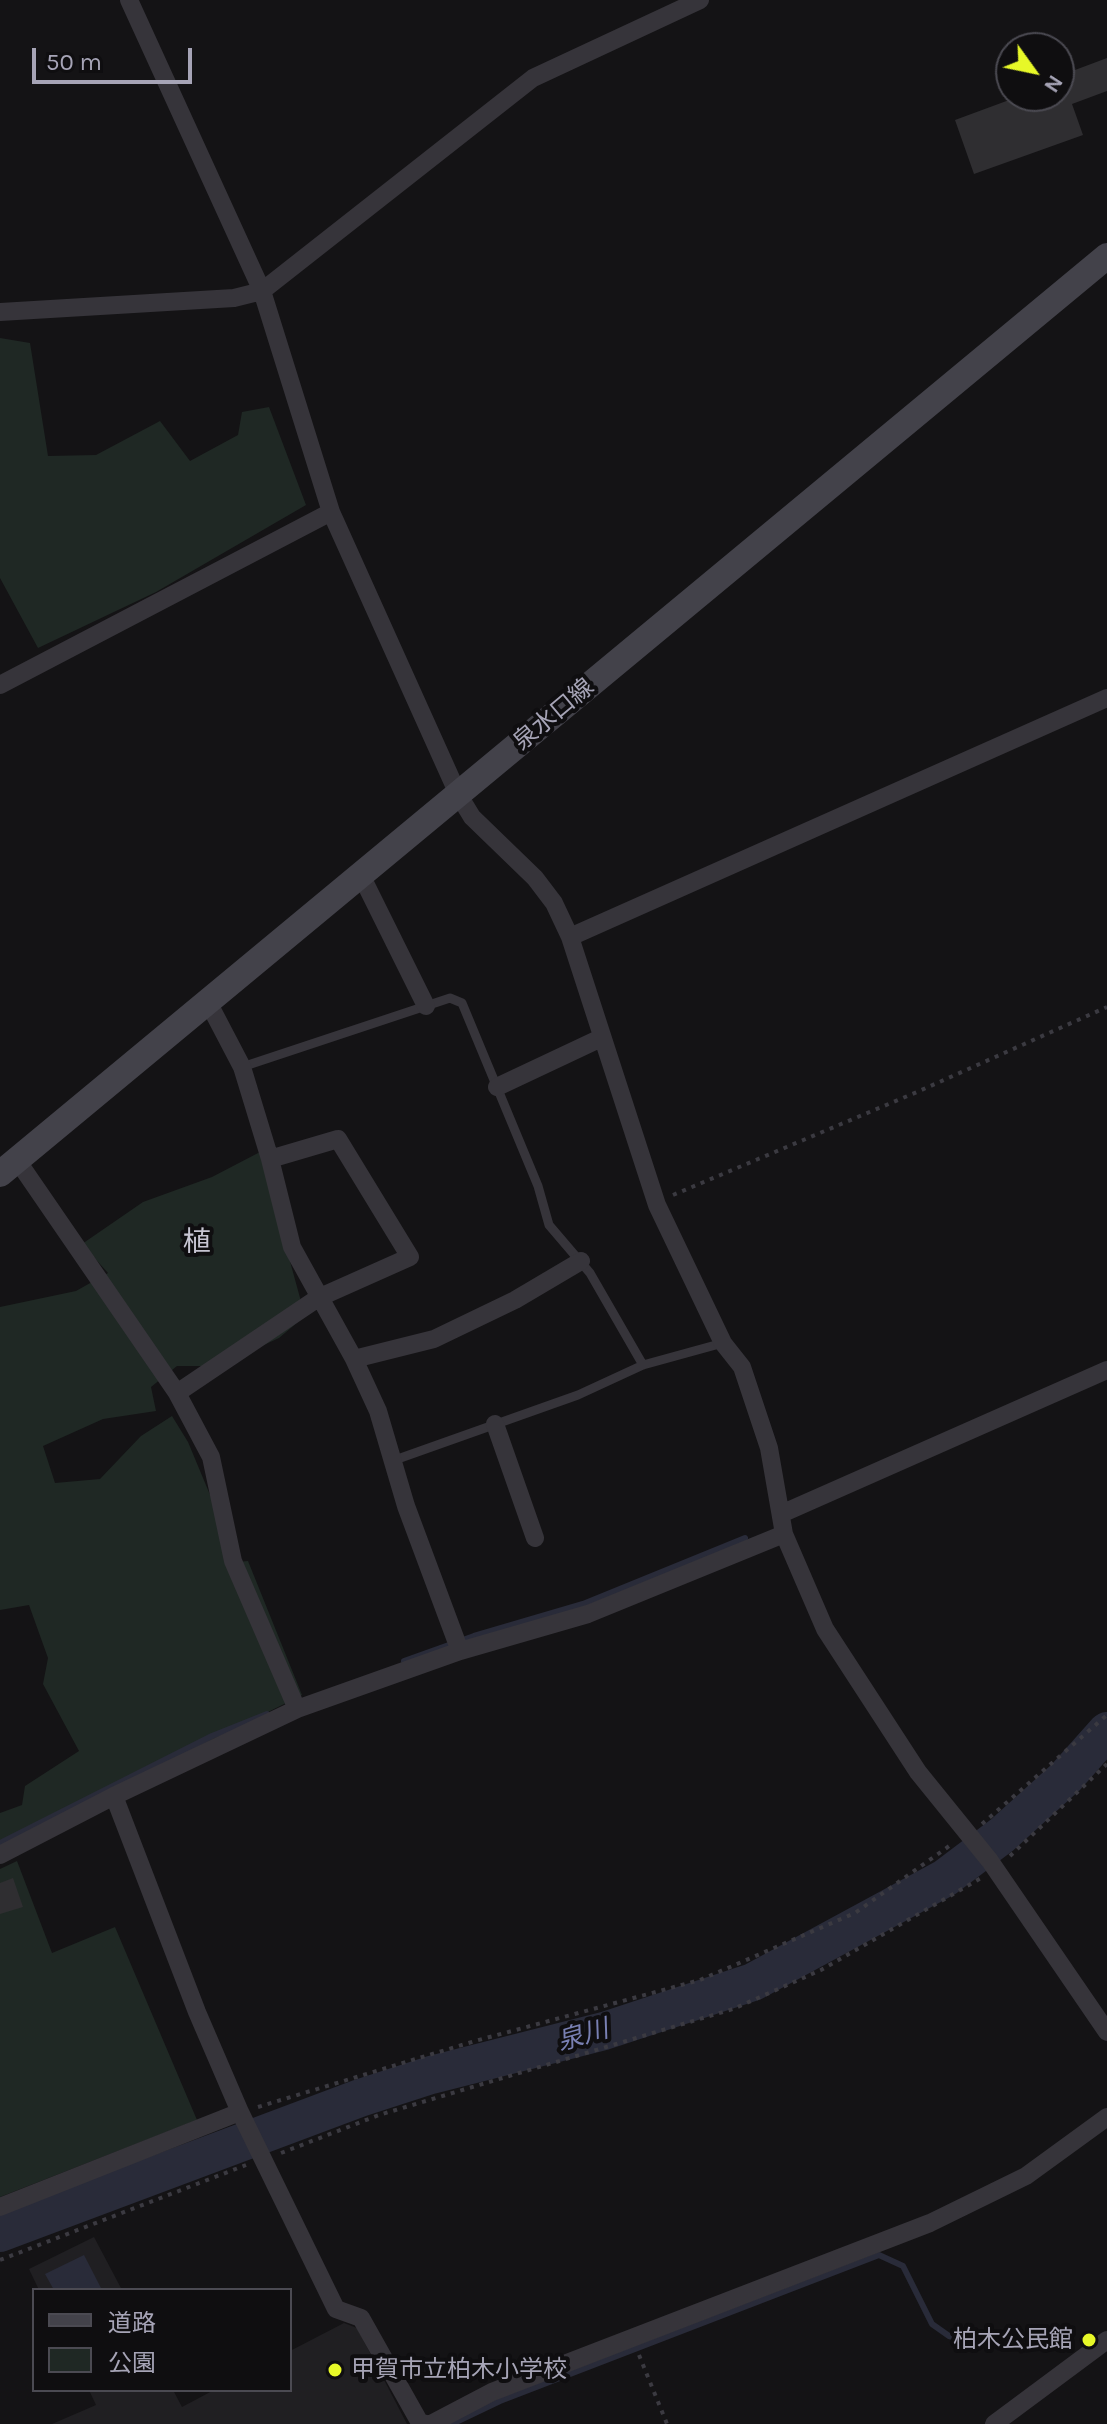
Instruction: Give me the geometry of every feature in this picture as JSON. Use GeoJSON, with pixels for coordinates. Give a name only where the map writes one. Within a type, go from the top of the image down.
{"type":"FeatureCollection","features":[{"type":"Feature","properties":{"kind":"main road","name":"泉水口線"},"geometry":{"type":"LineString","coordinates":[[9,1167],[1107,256]]}},
{"type":"Feature","properties":{"kind":"street"},"geometry":{"type":"LineString","coordinates":[[129,0],[262,291],[331,512],[458,794],[472,817],[535,878],[554,903],[570,937],[657,1205],[723,1343],[742,1367],[769,1448],[784,1534],[825,1629],[918,1772],[992,1865],[1107,2032]]}},
{"type":"Feature","properties":{"kind":"street"},"geometry":{"type":"LineString","coordinates":[[0,312],[234,298],[262,291],[533,78],[700,0]]}},
{"type":"Feature","properties":{"kind":"street"},"geometry":{"type":"LineString","coordinates":[[0,685],[331,512]]}},
{"type":"Feature","properties":{"kind":"street"},"geometry":{"type":"LineString","coordinates":[[570,937],[1107,698]]}},
{"type":"Feature","properties":{"kind":"street"},"geometry":{"type":"LineString","coordinates":[[361,875],[426,1006]]}},
{"type":"Feature","properties":{"kind":"street"},"geometry":{"type":"LineString","coordinates":[[208,1002],[242,1067],[292,1247],[354,1359],[378,1411],[392,1461],[460,1651]]}},
{"type":"Feature","properties":{"kind":"street"},"geometry":{"type":"LineString","coordinates":[[497,1087],[601,1038]]}},
{"type":"Feature","properties":{"kind":"street"},"geometry":{"type":"LineString","coordinates":[[177,1393],[318,1298],[410,1257],[338,1139],[270,1159]]}},
{"type":"Feature","properties":{"kind":"street"},"geometry":{"type":"LineString","coordinates":[[9,1167],[177,1393],[211,1457],[233,1561],[297,1709]]}},
{"type":"Feature","properties":{"kind":"street"},"geometry":{"type":"LineString","coordinates":[[354,1359],[434,1339],[515,1300],[581,1261]]}},
{"type":"Feature","properties":{"kind":"street"},"geometry":{"type":"LineString","coordinates":[[781,1514],[1107,1370]]}},
{"type":"Feature","properties":{"kind":"street"},"geometry":{"type":"LineString","coordinates":[[495,1424],[535,1538]]}},
{"type":"Feature","properties":{"kind":"street"},"geometry":{"type":"LineString","coordinates":[[0,1855],[114,1796],[297,1709],[460,1651],[588,1614],[784,1534]]}},
{"type":"Feature","properties":{"kind":"street"},"geometry":{"type":"LineString","coordinates":[[114,1796],[197,2012],[244,2119],[336,2309],[361,2318],[420,2423],[428,2424],[492,2392],[930,2223],[1026,2176],[1107,2117]]}},
{"type":"Feature","properties":{"kind":"street"},"geometry":{"type":"LineString","coordinates":[[0,2207],[244,2119]]}},
{"type":"Feature","properties":{"kind":"street"},"geometry":{"type":"LineString","coordinates":[[994,2424],[1107,2340]]}},
{"type":"Feature","properties":{"kind":"lane"},"geometry":{"type":"LineString","coordinates":[[242,1067],[450,998],[462,1003],[538,1186],[549,1225],[581,1261],[643,1365]]}},
{"type":"Feature","properties":{"kind":"lane"},"geometry":{"type":"LineString","coordinates":[[392,1461],[578,1395],[643,1365],[723,1343]]}},
{"type":"Feature","properties":{"kind":"path"},"geometry":{"type":"LineString","coordinates":[[657,1205],[680,1191],[917,1092],[1107,1007]]}},
{"type":"Feature","properties":{"kind":"path"},"geometry":{"type":"LineString","coordinates":[[244,2119],[475,2041],[700,1980],[855,1913],[969,1836],[1107,1715]]}},
{"type":"Feature","properties":{"kind":"path"},"geometry":{"type":"LineString","coordinates":[[0,2260],[262,2155],[296,2149],[379,2115],[733,2009],[821,1970],[945,1901],[992,1865],[1107,1764]]}},
{"type":"Feature","properties":{"kind":"path"},"geometry":{"type":"LineString","coordinates":[[632,2338],[667,2424]]}},
{"type":"Feature","properties":{"kind":"shaded area"},"geometry":{"type":"Polygon","coordinates":[[[94,2237],[121,2288],[38,2288],[29,2269],[94,2237]]]}},
{"type":"Feature","properties":{"kind":"shaded area","name":"甲賀市立柏木小学校"},"geometry":{"type":"Polygon","coordinates":[[[344,2323],[357,2328],[407,2424],[52,2424],[96,2405],[90,2392],[174,2392],[182,2407],[210,2392],[292,2392],[292,2350],[344,2323]]]}},
{"type":"Feature","properties":{"kind":"green space"},"geometry":{"type":"Polygon","coordinates":[[[0,338],[30,343],[48,456],[96,455],[160,421],[190,461],[238,435],[242,412],[269,407],[306,505],[156,592],[38,648],[0,578],[0,338]]]}},
{"type":"Feature","properties":{"kind":"green space"},"geometry":{"type":"Polygon","coordinates":[[[260,1152],[305,1316],[279,1338],[218,1366],[177,1366],[151,1387],[156,1411],[103,1419],[43,1446],[55,1483],[100,1479],[141,1436],[172,1416],[188,1442],[238,1562],[248,1561],[302,1695],[0,1846],[0,1813],[22,1805],[25,1786],[79,1751],[43,1684],[48,1658],[29,1605],[0,1610],[0,1307],[76,1291],[108,1273],[82,1244],[143,1202],[212,1177],[260,1152]]]}},
{"type":"Feature","properties":{"kind":"green space"},"geometry":{"type":"Polygon","coordinates":[[[17,1861],[52,1953],[115,1927],[197,2120],[0,2197],[0,1869],[17,1861]]]}},
{"type":"Feature","properties":{"kind":"water"},"geometry":{"type":"Polygon","coordinates":[[[84,2255],[101,2288],[53,2288],[45,2274],[84,2255]]]}},
{"type":"Feature","properties":{"kind":"building"},"geometry":{"type":"Polygon","coordinates":[[[1107,58],[1107,91],[1075,103],[1075,70],[1107,58]]]}},
{"type":"Feature","properties":{"kind":"building"},"geometry":{"type":"Polygon","coordinates":[[[995,105],[995,112],[1075,112],[1083,135],[974,174],[955,120],[995,105]]]}},
{"type":"Feature","properties":{"kind":"building"},"geometry":{"type":"Polygon","coordinates":[[[13,1878],[23,1907],[0,1914],[0,1883],[13,1878]]]}},
{"type":"Feature","properties":{"kind":"waterway"},"geometry":{"type":"LineString","coordinates":[[404,1661],[474,1636],[583,1604],[745,1538]]}},
{"type":"Feature","properties":{"kind":"waterway"},"geometry":{"type":"LineString","coordinates":[[0,1843],[212,1736],[267,1714]]}},
{"type":"Feature","properties":{"kind":"waterway","name":"泉川"},"geometry":{"type":"LineString","coordinates":[[0,2233],[360,2098],[431,2075],[604,2031],[753,1982],[945,1878],[1002,1835],[1066,1777],[1107,1731]]}},
{"type":"Feature","properties":{"kind":"waterway"},"geometry":{"type":"LineString","coordinates":[[452,2424],[500,2401],[879,2255],[903,2266],[932,2324],[949,2336],[971,2342]]}},
{"type":"Feature","properties":{"kind":"place","name":"柏木公民館"},"geometry":{"type":"Point","coordinates":[1089,2340]}},
{"type":"Feature","properties":{"kind":"place","name":"甲賀市立柏木小学校"},"geometry":{"type":"Point","coordinates":[335,2370]}},
{"type":"Feature","properties":{"kind":"district","name":"植"},"geometry":{"type":"Point","coordinates":[197,1243]}}]}
